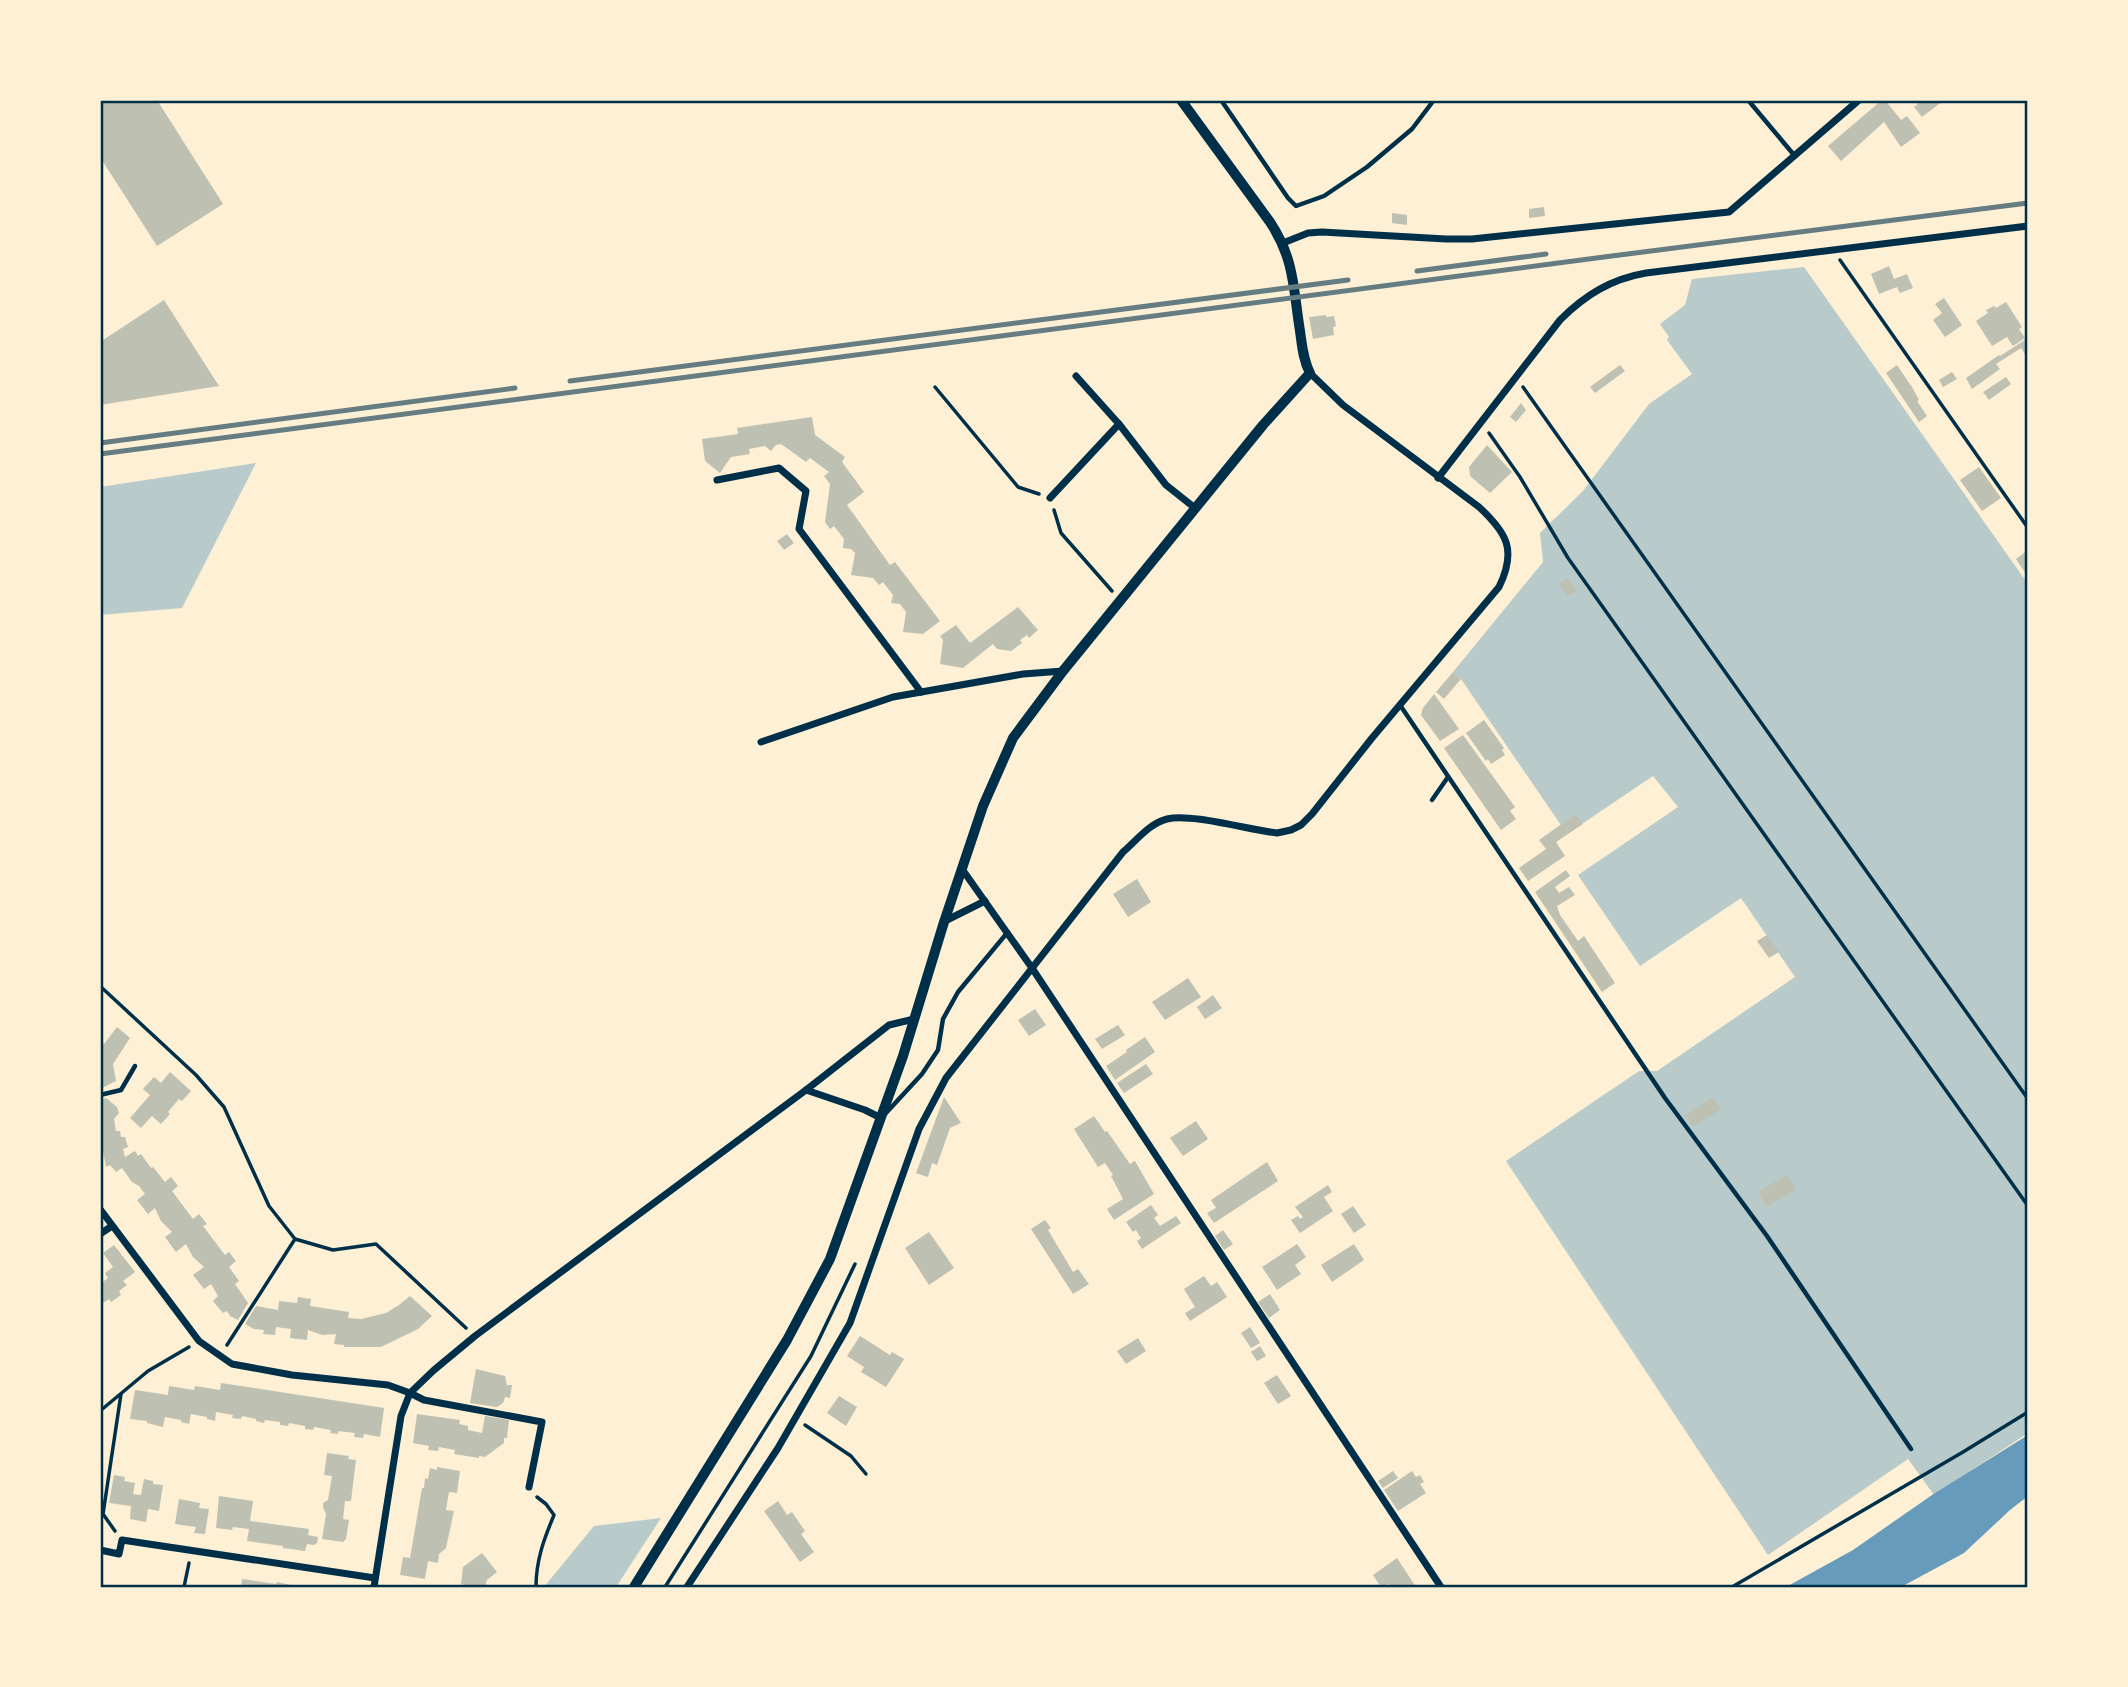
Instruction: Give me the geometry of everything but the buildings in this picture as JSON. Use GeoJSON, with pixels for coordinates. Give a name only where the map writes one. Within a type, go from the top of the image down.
{"type":"FeatureCollection","features":[{"type":"Feature","properties":{"kind":"street"},"geometry":{"type":"LineString","coordinates":[[687,1587],[795,1419],[850,1323],[919,1129],[946,1077],[1123,852],[1148,829],[1165,819],[1184,817],[1277,833],[1301,825],[1491,599],[1499,587],[1506,567],[1507,545],[1498,524],[1343,405],[1310,373],[1303,350],[1291,267],[1283,243],[1181,100]]}},
{"type":"Feature","properties":{"kind":"street"},"geometry":{"type":"LineString","coordinates":[[1283,243],[1308,233],[1472,239],[1728,212],[1859,100]]}},
{"type":"Feature","properties":{"kind":"street"},"geometry":{"type":"LineString","coordinates":[[1438,478],[1565,314],[1583,298],[1616,280],[1646,273],[2028,226]]}},
{"type":"Feature","properties":{"kind":"street"},"geometry":{"type":"LineString","coordinates":[[634,1587],[788,1340],[830,1259],[881,1118],[983,806],[1013,738],[1063,671],[1195,508],[1310,373]]}},
{"type":"Feature","properties":{"kind":"street"},"geometry":{"type":"LineString","coordinates":[[1076,376],[1119,424],[1166,485],[1195,508]]}},
{"type":"Feature","properties":{"kind":"street"},"geometry":{"type":"LineString","coordinates":[[1050,498],[1119,424]]}},
{"type":"Feature","properties":{"kind":"street"},"geometry":{"type":"LineString","coordinates":[[717,480],[779,468],[807,491],[799,529],[920,692]]}},
{"type":"Feature","properties":{"kind":"street"},"geometry":{"type":"LineString","coordinates":[[761,742],[893,697],[1023,674],[1063,671]]}},
{"type":"Feature","properties":{"kind":"street"},"geometry":{"type":"LineString","coordinates":[[962,869],[1032,968],[1441,1587]]}},
{"type":"Feature","properties":{"kind":"street"},"geometry":{"type":"LineString","coordinates":[[944,922],[985,901]]}},
{"type":"Feature","properties":{"kind":"street"},"geometry":{"type":"LineString","coordinates":[[100,1550],[119,1554],[122,1540],[375,1583],[401,1416],[410,1393],[475,1336],[806,1090],[889,1025],[914,1019]]}},
{"type":"Feature","properties":{"kind":"street"},"geometry":{"type":"LineString","coordinates":[[806,1090],[881,1118]]}},
{"type":"Feature","properties":{"kind":"street"},"geometry":{"type":"LineString","coordinates":[[100,1209],[199,1341],[232,1364],[292,1375],[388,1385],[424,1401],[542,1422],[529,1487]]}},
{"type":"Feature","properties":{"kind":"street"},"geometry":{"type":"LineString","coordinates":[[100,1234],[113,1226]]}},
{"type":"Feature","properties":{"kind":"lane"},"geometry":{"type":"LineString","coordinates":[[1221,100],[1296,206],[1324,196],[1367,167],[1412,129],[1434,100]]}},
{"type":"Feature","properties":{"kind":"lane"},"geometry":{"type":"LineString","coordinates":[[1748,100],[1794,155]]}},
{"type":"Feature","properties":{"kind":"lane"},"geometry":{"type":"LineString","coordinates":[[1400,705],[1665,1098],[1767,1236],[1911,1448]]}},
{"type":"Feature","properties":{"kind":"lane"},"geometry":{"type":"LineString","coordinates":[[1432,800],[1448,777]]}},
{"type":"Feature","properties":{"kind":"lane"},"geometry":{"type":"LineString","coordinates":[[881,1118],[922,1074],[938,1051],[943,1019],[958,992],[1007,933]]}},
{"type":"Feature","properties":{"kind":"lane"},"geometry":{"type":"LineString","coordinates":[[100,1095],[121,1090],[135,1066]]}},
{"type":"Feature","properties":{"kind":"path"},"geometry":{"type":"LineString","coordinates":[[1837,249],[1839,259],[2028,528]]}},
{"type":"Feature","properties":{"kind":"path"},"geometry":{"type":"LineString","coordinates":[[1517,378],[2028,1098]]}},
{"type":"Feature","properties":{"kind":"path"},"geometry":{"type":"LineString","coordinates":[[935,387],[1018,487],[1050,498],[1061,533],[1120,601]]}},
{"type":"Feature","properties":{"kind":"path"},"geometry":{"type":"LineString","coordinates":[[1481,423],[1520,477],[1567,558],[2028,1206]]}},
{"type":"Feature","properties":{"kind":"path"},"geometry":{"type":"LineString","coordinates":[[100,986],[196,1076],[224,1107],[269,1206],[295,1239],[333,1250],[376,1244],[475,1336]]}},
{"type":"Feature","properties":{"kind":"path"},"geometry":{"type":"LineString","coordinates":[[220,1356],[295,1239]]}},
{"type":"Feature","properties":{"kind":"path"},"geometry":{"type":"LineString","coordinates":[[664,1587],[811,1356],[858,1259]]}},
{"type":"Feature","properties":{"kind":"path"},"geometry":{"type":"LineString","coordinates":[[100,1411],[148,1371],[199,1341]]}},
{"type":"Feature","properties":{"kind":"path"},"geometry":{"type":"LineString","coordinates":[[121,1394],[103,1514],[122,1540]]}},
{"type":"Feature","properties":{"kind":"path"},"geometry":{"type":"LineString","coordinates":[[1732,1587],[2028,1412]]}},
{"type":"Feature","properties":{"kind":"path"},"geometry":{"type":"LineString","coordinates":[[795,1419],[851,1457],[866,1474]]}},
{"type":"Feature","properties":{"kind":"path"},"geometry":{"type":"LineString","coordinates":[[529,1487],[554,1515],[540,1552],[536,1587]]}},
{"type":"Feature","properties":{"kind":"path"},"geometry":{"type":"LineString","coordinates":[[184,1587],[191,1550]]}},
{"type":"Feature","properties":{"kind":"shaded area"},"geometry":{"type":"Polygon","coordinates":[[[1804,267],[2028,584],[2028,1433],[1934,1495],[1908,1459],[1768,1555],[1506,1161],[1639,1071],[1657,1071],[1795,977],[1741,898],[1640,966],[1578,875],[1678,807],[1653,776],[1567,834],[1461,679],[1453,672],[1543,562],[1540,533],[1583,491],[1649,404],[1692,374],[1667,340],[1669,337],[1660,324],[1685,305],[1692,279],[1804,267]]]}},
{"type":"Feature","properties":{"kind":"shaded area"},"geometry":{"type":"Polygon","coordinates":[[[256,463],[182,608],[100,615],[100,487],[256,463]]]}},
{"type":"Feature","properties":{"kind":"shaded area"},"geometry":{"type":"Polygon","coordinates":[[[661,1518],[616,1587],[544,1587],[594,1526],[661,1518]]]}},
{"type":"Feature","properties":{"kind":"water"},"geometry":{"type":"Polygon","coordinates":[[[2028,1435],[2028,1496],[1964,1553],[1901,1587],[1786,1587],[1853,1550],[1932,1495],[2028,1435]]]}},
{"type":"Feature","properties":{"kind":"railway"},"geometry":{"type":"LineString","coordinates":[[100,454],[2028,203]]}},
{"type":"Feature","properties":{"kind":"railway"},"geometry":{"type":"LineString","coordinates":[[1417,271],[1546,254]]}},
{"type":"Feature","properties":{"kind":"railway"},"geometry":{"type":"LineString","coordinates":[[570,381],[1348,280]]}},
{"type":"Feature","properties":{"kind":"railway"},"geometry":{"type":"LineString","coordinates":[[100,443],[515,388]]}}]}
